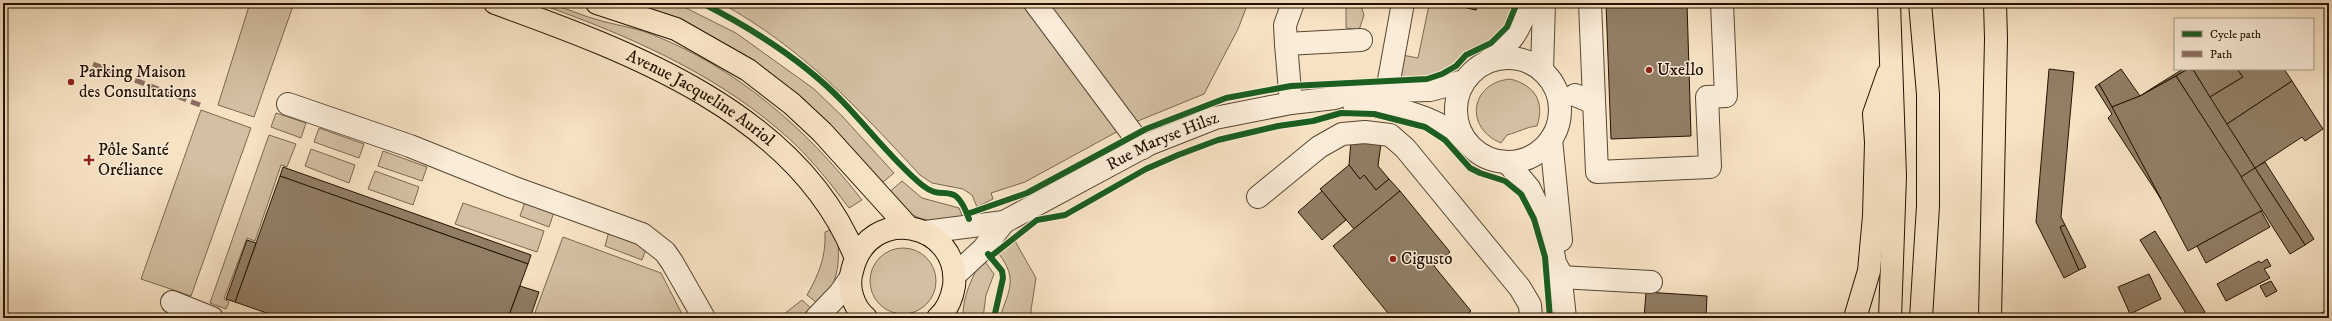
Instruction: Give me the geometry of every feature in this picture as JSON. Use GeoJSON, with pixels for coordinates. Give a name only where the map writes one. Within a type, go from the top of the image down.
{"type":"FeatureCollection","features":[{"type":"Feature","properties":{"kind":"main road","name":"Avenue Jacqueline Auriol"},"geometry":{"type":"LineString","coordinates":[[495,3],[586,36],[679,79],[715,100],[760,133],[806,178],[838,220],[855,256]]}},
{"type":"Feature","properties":{"kind":"main road"},"geometry":{"type":"LineString","coordinates":[[597,3],[676,29],[748,70],[792,104],[822,132],[916,230],[940,243],[950,257],[955,275],[952,296],[948,307],[938,318]]}},
{"type":"Feature","properties":{"kind":"main road"},"geometry":{"type":"LineString","coordinates":[[1889,3],[1895,176],[1890,318]]}},
{"type":"Feature","properties":{"kind":"main road"},"geometry":{"type":"LineString","coordinates":[[1920,3],[1928,94],[1928,198],[1921,318]]}},
{"type":"Feature","properties":{"kind":"main road"},"geometry":{"type":"LineString","coordinates":[[1990,318],[1996,46],[1995,3]]}},
{"type":"Feature","properties":{"kind":"main road"},"geometry":{"type":"LineString","coordinates":[[1855,318],[1869,271],[1876,149],[1874,114],[1892,61]]}},
{"type":"Feature","properties":{"kind":"main road"},"geometry":{"type":"LineString","coordinates":[[866,318],[856,305],[849,280],[855,256],[862,245],[883,231],[916,230]]}},
{"type":"Feature","properties":{"kind":"main road"},"geometry":{"type":"LineString","coordinates":[[952,296],[957,318]]}},
{"type":"Feature","properties":{"kind":"street"},"geometry":{"type":"LineString","coordinates":[[1035,3],[1143,148]]}},
{"type":"Feature","properties":{"kind":"street"},"geometry":{"type":"LineString","coordinates":[[1291,103],[1285,25],[1293,3]]}},
{"type":"Feature","properties":{"kind":"street"},"geometry":{"type":"LineString","coordinates":[[1387,91],[1403,3]]}},
{"type":"Feature","properties":{"kind":"street"},"geometry":{"type":"LineString","coordinates":[[1487,62],[1501,58],[1516,58],[1530,62],[1542,70],[1555,89],[1560,111],[1558,125],[1551,139],[1539,152],[1524,159],[1507,162],[1491,159],[1481,154],[1464,138],[1458,125],[1456,110],[1458,94],[1464,81],[1474,70],[1508,46],[1517,32],[1528,3]]}},
{"type":"Feature","properties":{"kind":"street"},"geometry":{"type":"LineString","coordinates":[[1542,70],[1544,3]]}},
{"type":"Feature","properties":{"kind":"street"},"geometry":{"type":"LineString","coordinates":[[1590,3],[1584,99],[1597,172],[1710,167],[1707,97],[1726,96],[1722,3]]}},
{"type":"Feature","properties":{"kind":"street"},"geometry":{"type":"LineString","coordinates":[[1286,44],[1361,40]]}},
{"type":"Feature","properties":{"kind":"street","name":"Rue Maryse Hilsz"},"geometry":{"type":"LineString","coordinates":[[1004,222],[1143,148],[1198,123],[1291,103],[1335,98],[1352,92],[1430,90],[1464,81]]}},
{"type":"Feature","properties":{"kind":"street","name":"Rue Maryse Hilsz"},"geometry":{"type":"LineString","coordinates":[[1335,98],[1353,104],[1396,109],[1428,117],[1464,138]]}},
{"type":"Feature","properties":{"kind":"street"},"geometry":{"type":"LineString","coordinates":[[288,104],[410,146],[512,187],[642,234],[665,252],[704,318]]}},
{"type":"Feature","properties":{"kind":"street"},"geometry":{"type":"LineString","coordinates":[[1258,197],[1319,147],[1342,134],[1365,132],[1390,135],[1405,148],[1520,288],[1530,304],[1531,318]]}},
{"type":"Feature","properties":{"kind":"street"},"geometry":{"type":"LineString","coordinates":[[1551,139],[1558,218],[1564,264],[1560,275]]}},
{"type":"Feature","properties":{"kind":"street"},"geometry":{"type":"LineString","coordinates":[[1507,162],[1530,188],[1549,230],[1555,263],[1560,275],[1565,318]]}},
{"type":"Feature","properties":{"kind":"street"},"geometry":{"type":"LineString","coordinates":[[916,230],[1004,222]]}},
{"type":"Feature","properties":{"kind":"street"},"geometry":{"type":"LineString","coordinates":[[955,275],[983,249],[1004,222]]}},
{"type":"Feature","properties":{"kind":"street"},"geometry":{"type":"LineString","coordinates":[[1560,275],[1651,282]]}},
{"type":"Feature","properties":{"kind":"street"},"geometry":{"type":"LineString","coordinates":[[816,318],[840,293],[849,280]]}},
{"type":"Feature","properties":{"kind":"street"},"geometry":{"type":"LineString","coordinates":[[172,302],[212,318]]}},
{"type":"Feature","properties":{"kind":"shaded area"},"geometry":{"type":"Polygon","coordinates":[[[250,3],[294,3],[254,117],[218,105],[250,3]]]}},
{"type":"Feature","properties":{"kind":"shaded area"},"geometry":{"type":"Polygon","coordinates":[[[537,3],[545,3],[560,7],[588,17],[651,34],[712,64],[741,82],[793,125],[818,148],[862,200],[849,208],[816,167],[798,147],[778,129],[751,108],[694,71],[632,40],[537,3]]]}},
{"type":"Feature","properties":{"kind":"shaded area"},"geometry":{"type":"Polygon","coordinates":[[[613,3],[676,3],[736,33],[814,89],[842,116],[894,173],[878,186],[826,128],[613,3]]]}},
{"type":"Feature","properties":{"kind":"shaded area"},"geometry":{"type":"Polygon","coordinates":[[[721,3],[1248,3],[1238,29],[1204,94],[1133,123],[1025,182],[991,193],[993,199],[977,207],[972,195],[963,189],[932,183],[920,175],[874,126],[828,81],[778,39],[721,3]]]}},
{"type":"Feature","properties":{"kind":"shaded area"},"geometry":{"type":"Polygon","coordinates":[[[1346,3],[1360,3],[1364,15],[1359,30],[1346,28],[1346,3]]]}},
{"type":"Feature","properties":{"kind":"shaded area"},"geometry":{"type":"Polygon","coordinates":[[[1478,3],[1517,3],[1509,22],[1504,29],[1486,44],[1466,55],[1455,67],[1434,76],[1419,79],[1396,80],[1402,55],[1418,58],[1429,5],[1455,5],[1476,10],[1478,3]]]}},
{"type":"Feature","properties":{"kind":"shaded area"},"geometry":{"type":"Polygon","coordinates":[[[1510,79],[1519,82],[1532,90],[1539,102],[1539,117],[1537,126],[1529,127],[1507,135],[1501,143],[1489,136],[1481,127],[1477,117],[1477,107],[1480,97],[1487,89],[1497,82],[1510,79]]]}},
{"type":"Feature","properties":{"kind":"shaded area"},"geometry":{"type":"Polygon","coordinates":[[[201,110],[251,128],[191,296],[141,279],[201,110]]]}},
{"type":"Feature","properties":{"kind":"shaded area"},"geometry":{"type":"Polygon","coordinates":[[[276,113],[306,123],[301,138],[271,127],[276,113]]]}},
{"type":"Feature","properties":{"kind":"shaded area"},"geometry":{"type":"Polygon","coordinates":[[[319,128],[364,144],[359,158],[314,142],[319,128]]]}},
{"type":"Feature","properties":{"kind":"shaded area"},"geometry":{"type":"Polygon","coordinates":[[[269,135],[296,144],[287,167],[281,165],[255,241],[247,238],[224,299],[229,302],[226,309],[210,303],[269,135]]]}},
{"type":"Feature","properties":{"kind":"shaded area"},"geometry":{"type":"Polygon","coordinates":[[[311,149],[355,165],[349,183],[305,166],[311,149]]]}},
{"type":"Feature","properties":{"kind":"shaded area"},"geometry":{"type":"Polygon","coordinates":[[[383,151],[427,167],[422,181],[378,166],[383,151]]]}},
{"type":"Feature","properties":{"kind":"shaded area"},"geometry":{"type":"Polygon","coordinates":[[[375,171],[419,187],[413,205],[368,189],[375,171]]]}},
{"type":"Feature","properties":{"kind":"shaded area"},"geometry":{"type":"Polygon","coordinates":[[[902,181],[922,198],[959,208],[964,220],[930,221],[921,219],[905,210],[887,194],[902,181]]]}},
{"type":"Feature","properties":{"kind":"shaded area"},"geometry":{"type":"Polygon","coordinates":[[[525,202],[554,212],[549,227],[520,216],[525,202]]]}},
{"type":"Feature","properties":{"kind":"shaded area"},"geometry":{"type":"Polygon","coordinates":[[[463,203],[544,231],[537,252],[455,224],[463,203]]]}},
{"type":"Feature","properties":{"kind":"shaded area"},"geometry":{"type":"Polygon","coordinates":[[[835,228],[838,248],[837,269],[831,288],[820,305],[807,295],[821,265],[825,232],[835,228]]]}},
{"type":"Feature","properties":{"kind":"shaded area"},"geometry":{"type":"Polygon","coordinates":[[[609,231],[624,236],[646,249],[642,260],[605,246],[609,231]]]}},
{"type":"Feature","properties":{"kind":"shaded area"},"geometry":{"type":"Polygon","coordinates":[[[563,237],[661,273],[684,318],[533,318],[563,237]]]}},
{"type":"Feature","properties":{"kind":"shaded area"},"geometry":{"type":"Polygon","coordinates":[[[1015,241],[1036,278],[1031,310],[1032,318],[1000,317],[1009,292],[1010,278],[1005,263],[999,254],[1015,241]]]}},
{"type":"Feature","properties":{"kind":"shaded area"},"geometry":{"type":"Polygon","coordinates":[[[903,248],[916,251],[926,258],[933,268],[936,281],[933,294],[926,304],[916,311],[903,314],[890,311],[880,304],[873,294],[870,281],[873,268],[880,258],[890,251],[903,248]]]}},
{"type":"Feature","properties":{"kind":"shaded area"},"geometry":{"type":"Polygon","coordinates":[[[983,259],[994,274],[986,295],[983,318],[963,318],[964,303],[968,287],[983,259]]]}},
{"type":"Feature","properties":{"kind":"shaded area"},"geometry":{"type":"Polygon","coordinates":[[[802,300],[814,311],[805,318],[779,318],[802,300]]]}},
{"type":"Feature","properties":{"kind":"building"},"geometry":{"type":"Polygon","coordinates":[[[1411,3],[1478,3],[1476,10],[1455,5],[1411,5],[1411,3]]]}},
{"type":"Feature","properties":{"kind":"building","name":"Uxello"},"geometry":{"type":"Polygon","coordinates":[[[1606,3],[1687,3],[1691,136],[1611,139],[1606,3]]]}},
{"type":"Feature","properties":{"kind":"building"},"geometry":{"type":"Polygon","coordinates":[[[2049,69],[2074,72],[2061,217],[2065,225],[2060,227],[2079,270],[2064,278],[2036,222],[2049,69]]]}},
{"type":"Feature","properties":{"kind":"building"},"geometry":{"type":"Polygon","coordinates":[[[2121,69],[2140,96],[2112,107],[2099,84],[2121,69]]]}},
{"type":"Feature","properties":{"kind":"building"},"geometry":{"type":"Polygon","coordinates":[[[2181,70],[2186,70],[2140,96],[2181,70]]]}},
{"type":"Feature","properties":{"kind":"building"},"geometry":{"type":"Polygon","coordinates":[[[2186,70],[2194,71],[2255,168],[2241,177],[2176,76],[2186,70]]]}},
{"type":"Feature","properties":{"kind":"building"},"geometry":{"type":"Polygon","coordinates":[[[2238,70],[2243,77],[2210,97],[2194,71],[2238,70]]]}},
{"type":"Feature","properties":{"kind":"building"},"geometry":{"type":"Polygon","coordinates":[[[2238,70],[2285,70],[2292,81],[2227,124],[2210,97],[2243,77],[2238,70]]]}},
{"type":"Feature","properties":{"kind":"building"},"geometry":{"type":"Polygon","coordinates":[[[2176,76],[2263,210],[2188,251],[2112,107],[2140,96],[2176,76]]]}},
{"type":"Feature","properties":{"kind":"building"},"geometry":{"type":"Polygon","coordinates":[[[2292,81],[2323,129],[2305,141],[2302,137],[2255,168],[2227,124],[2292,81]]]}},
{"type":"Feature","properties":{"kind":"building"},"geometry":{"type":"Polygon","coordinates":[[[2099,84],[2161,199],[2108,118],[2112,114],[2095,87],[2099,84]]]}},
{"type":"Feature","properties":{"kind":"building"},"geometry":{"type":"Polygon","coordinates":[[[1351,141],[1381,143],[1378,166],[1389,179],[1376,190],[1364,175],[1360,179],[1349,165],[1351,141]]]}},
{"type":"Feature","properties":{"kind":"building"},"geometry":{"type":"Polygon","coordinates":[[[2265,162],[2314,239],[2305,245],[2255,168],[2265,162]]]}},
{"type":"Feature","properties":{"kind":"building"},"geometry":{"type":"Polygon","coordinates":[[[1349,165],[1360,179],[1364,175],[1376,190],[1389,179],[1400,191],[1354,229],[1320,189],[1349,165]]]}},
{"type":"Feature","properties":{"kind":"building"},"geometry":{"type":"Polygon","coordinates":[[[283,167],[531,255],[528,264],[280,176],[283,167]]]}},
{"type":"Feature","properties":{"kind":"building"},"geometry":{"type":"Polygon","coordinates":[[[2255,168],[2305,245],[2290,254],[2241,177],[2255,168]]]}},
{"type":"Feature","properties":{"kind":"building"},"geometry":{"type":"Polygon","coordinates":[[[280,176],[528,264],[508,318],[281,318],[235,302],[280,176]]]}},
{"type":"Feature","properties":{"kind":"building"},"geometry":{"type":"Polygon","coordinates":[[[1322,191],[1346,220],[1322,240],[1298,212],[1322,191]]]}},
{"type":"Feature","properties":{"kind":"building","name":"Cigusto"},"geometry":{"type":"Polygon","coordinates":[[[1400,191],[1450,252],[1434,266],[1471,311],[1462,318],[1392,318],[1333,246],[1400,191]]]}},
{"type":"Feature","properties":{"kind":"building"},"geometry":{"type":"Polygon","coordinates":[[[2261,211],[2270,227],[2206,263],[2197,246],[2261,211]]]}},
{"type":"Feature","properties":{"kind":"building"},"geometry":{"type":"Polygon","coordinates":[[[2065,225],[2086,267],[2079,270],[2060,227],[2065,225]]]}},
{"type":"Feature","properties":{"kind":"building"},"geometry":{"type":"Polygon","coordinates":[[[2155,231],[2205,312],[2195,318],[2189,318],[2140,240],[2155,231]]]}},
{"type":"Feature","properties":{"kind":"building"},"geometry":{"type":"Polygon","coordinates":[[[247,240],[256,243],[235,302],[226,299],[247,240]]]}},
{"type":"Feature","properties":{"kind":"building"},"geometry":{"type":"Polygon","coordinates":[[[2267,259],[2271,266],[2264,269],[2270,278],[2226,301],[2217,284],[2259,261],[2261,263],[2267,259]]]}},
{"type":"Feature","properties":{"kind":"building"},"geometry":{"type":"Polygon","coordinates":[[[2149,274],[2161,299],[2130,314],[2118,287],[2149,274]]]}},
{"type":"Feature","properties":{"kind":"building"},"geometry":{"type":"Polygon","coordinates":[[[2271,281],[2277,291],[2266,297],[2260,286],[2271,281]]]}},
{"type":"Feature","properties":{"kind":"building"},"geometry":{"type":"Polygon","coordinates":[[[520,286],[539,292],[530,318],[508,318],[520,286]]]}},
{"type":"Feature","properties":{"kind":"building"},"geometry":{"type":"Polygon","coordinates":[[[1646,292],[1707,296],[1706,318],[1644,318],[1646,292]]]}},
{"type":"Feature","properties":{"kind":"building"},"geometry":{"type":"Polygon","coordinates":[[[2329,309],[2329,318],[2312,318],[2329,309]]]}},
{"type":"Feature","properties":{"kind":"marked path"},"geometry":{"type":"LineString","coordinates":[[93,64],[200,105]]}},
{"type":"Feature","properties":{"kind":"cycle path"},"geometry":{"type":"LineString","coordinates":[[702,3],[777,46],[811,72],[843,102],[911,176],[930,190],[954,195],[964,206],[969,219]]}},
{"type":"Feature","properties":{"kind":"cycle path"},"geometry":{"type":"LineString","coordinates":[[967,214],[1027,193],[1146,129],[1226,98],[1291,86],[1427,79],[1442,74],[1456,66],[1466,55],[1491,43],[1507,27],[1517,3]]}},
{"type":"Feature","properties":{"kind":"cycle path"},"geometry":{"type":"LineString","coordinates":[[990,257],[1037,220],[1065,215],[1146,169],[1218,140],[1278,126],[1313,121],[1341,113],[1374,114],[1425,127],[1445,140],[1470,168],[1480,173],[1505,181],[1521,194],[1534,219],[1545,257],[1550,318]]}},
{"type":"Feature","properties":{"kind":"cycle path"},"geometry":{"type":"LineString","coordinates":[[988,254],[1002,271],[1003,278],[994,318]]}},
{"type":"Feature","properties":{"kind":"place","name":"Uxello"},"geometry":{"type":"Point","coordinates":[1649,70]}},
{"type":"Feature","properties":{"kind":"place","name":"Parking Maison des Consultations"},"geometry":{"type":"Point","coordinates":[71,82]}},
{"type":"Feature","properties":{"kind":"place","name":"Pôle Santé Oréliance"},"geometry":{"type":"Point","coordinates":[89,160]}},
{"type":"Feature","properties":{"kind":"place","name":"Cigusto"},"geometry":{"type":"Point","coordinates":[1393,259]}}]}
